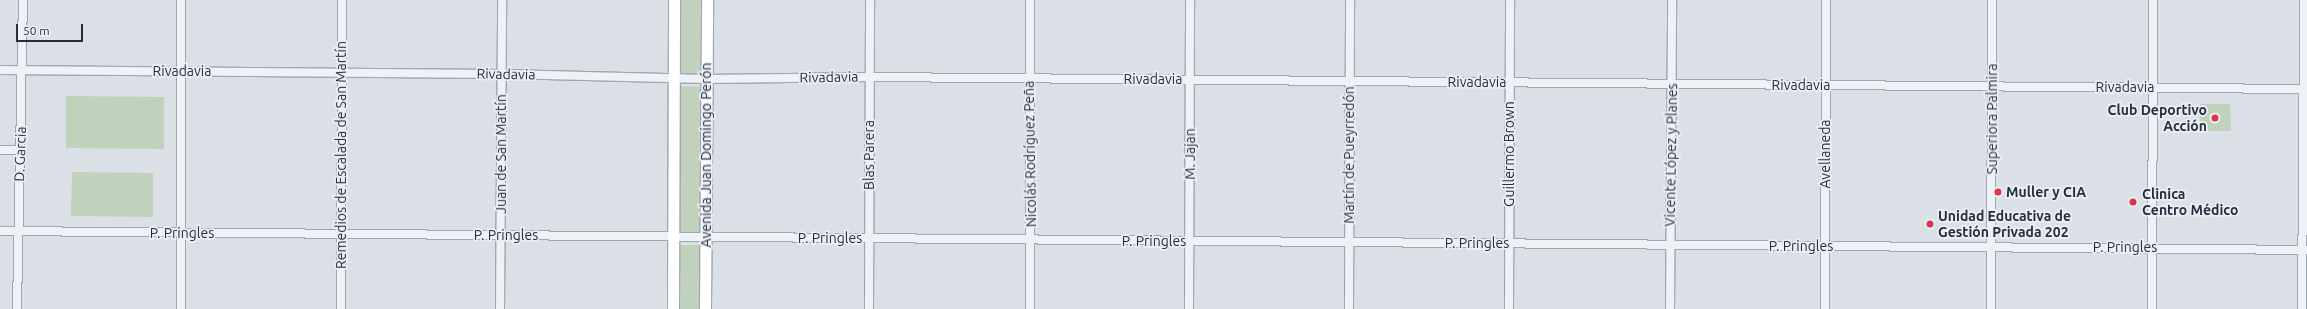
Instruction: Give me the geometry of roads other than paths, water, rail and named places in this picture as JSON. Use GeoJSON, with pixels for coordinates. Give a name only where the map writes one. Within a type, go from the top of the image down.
{"type":"FeatureCollection","features":[{"type":"Feature","properties":{"kind":"main road"},"geometry":{"type":"LineString","coordinates":[[673,309],[674,0]]}},
{"type":"Feature","properties":{"kind":"main road","name":"Avenida Juan Domingo Perón"},"geometry":{"type":"LineString","coordinates":[[705,309],[707,0]]}},
{"type":"Feature","properties":{"kind":"street","name":"D. Garcia"},"geometry":{"type":"LineString","coordinates":[[17,309],[23,0]]}},
{"type":"Feature","properties":{"kind":"street"},"geometry":{"type":"LineString","coordinates":[[181,309],[182,0]]}},
{"type":"Feature","properties":{"kind":"street","name":"Remedios de Escalada de San Martín"},"geometry":{"type":"LineString","coordinates":[[340,309],[342,234],[342,0]]}},
{"type":"Feature","properties":{"kind":"street","name":"Juan de San Martín"},"geometry":{"type":"LineString","coordinates":[[500,309],[502,0]]}},
{"type":"Feature","properties":{"kind":"street","name":"Blas Parera"},"geometry":{"type":"LineString","coordinates":[[869,309],[870,0]]}},
{"type":"Feature","properties":{"kind":"street","name":"Nicolás Rodríguez Peña"},"geometry":{"type":"LineString","coordinates":[[1030,0],[1030,309]]}},
{"type":"Feature","properties":{"kind":"street","name":"M. Jajan"},"geometry":{"type":"LineString","coordinates":[[1189,309],[1190,0]]}},
{"type":"Feature","properties":{"kind":"street","name":"Martín de Pueyrredón"},"geometry":{"type":"LineString","coordinates":[[1349,309],[1350,0]]}},
{"type":"Feature","properties":{"kind":"street","name":"Guillermo Brown"},"geometry":{"type":"LineString","coordinates":[[1509,309],[1510,0]]}},
{"type":"Feature","properties":{"kind":"street","name":"Vicente López y Planes"},"geometry":{"type":"LineString","coordinates":[[1670,309],[1672,0]]}},
{"type":"Feature","properties":{"kind":"street","name":"Avellaneda"},"geometry":{"type":"LineString","coordinates":[[1824,309],[1826,0]]}},
{"type":"Feature","properties":{"kind":"street","name":"Superiora Palmira"},"geometry":{"type":"LineString","coordinates":[[1991,309],[1992,0]]}},
{"type":"Feature","properties":{"kind":"street"},"geometry":{"type":"LineString","coordinates":[[2152,309],[2153,0]]}},
{"type":"Feature","properties":{"kind":"street"},"geometry":{"type":"LineString","coordinates":[[2302,309],[2305,250],[2304,0]]}},
{"type":"Feature","properties":{"kind":"street","name":"Rivadavia"},"geometry":{"type":"LineString","coordinates":[[0,70],[501,74],[674,79],[870,77],[2305,89]]}},
{"type":"Feature","properties":{"kind":"street"},"geometry":{"type":"LineString","coordinates":[[0,150],[19,150]]}},
{"type":"Feature","properties":{"kind":"street","name":"P. Pringles"},"geometry":{"type":"LineString","coordinates":[[0,231],[869,238],[1031,241],[1509,243],[1670,246],[2152,247],[2305,250]]}},
{"type":"Feature","properties":{"kind":"place","name":"Club Deportivo Acción"},"geometry":{"type":"Point","coordinates":[2215,118]}},
{"type":"Feature","properties":{"kind":"place","name":"Muller y CIA"},"geometry":{"type":"Point","coordinates":[1998,192]}},
{"type":"Feature","properties":{"kind":"place","name":"Clinica Centro Médico"},"geometry":{"type":"Point","coordinates":[2133,202]}},
{"type":"Feature","properties":{"kind":"place","name":"Unidad Educativa de Gestión Privada 202"},"geometry":{"type":"Point","coordinates":[1930,224]}}]}
